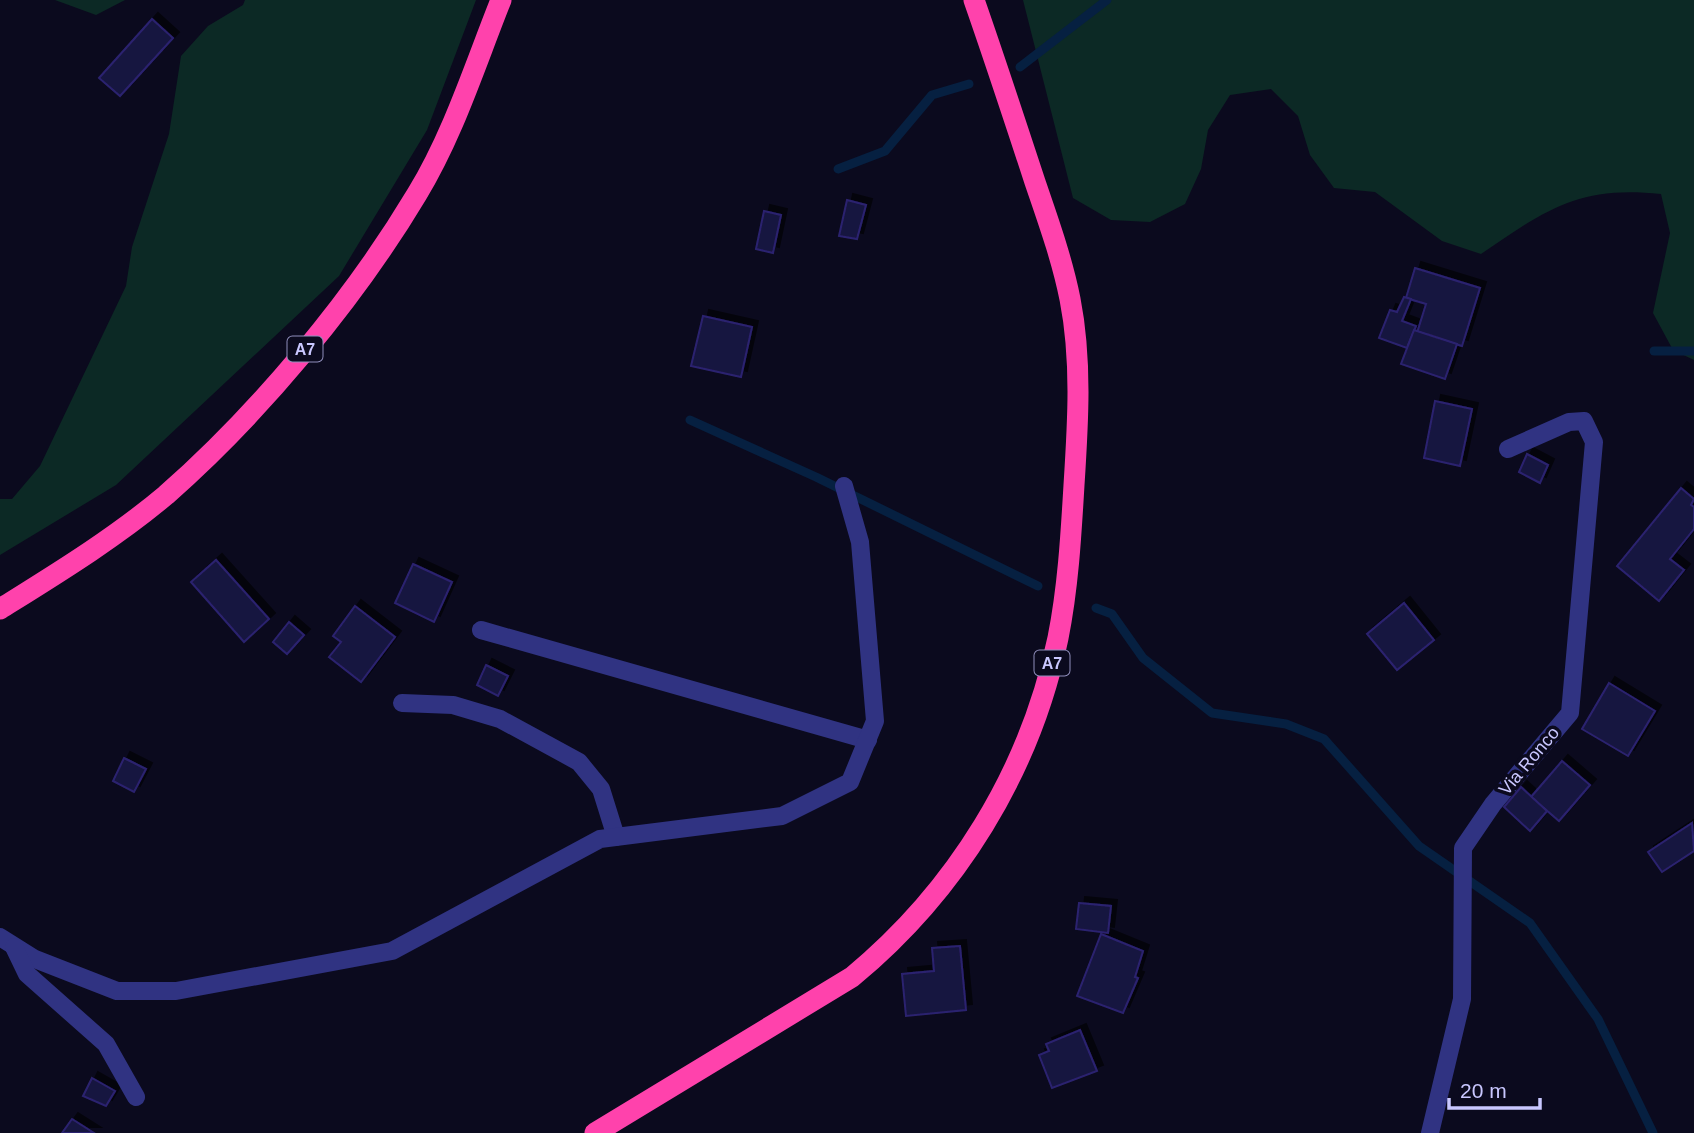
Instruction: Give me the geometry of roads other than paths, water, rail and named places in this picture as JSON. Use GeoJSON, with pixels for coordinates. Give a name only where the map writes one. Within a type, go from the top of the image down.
{"type":"FeatureCollection","features":[{"type":"Feature","properties":{"kind":"highway","name":"A7"},"geometry":{"type":"LineString","coordinates":[[0,609],[74,562],[165,495],[231,430],[310,344],[365,273],[418,193],[459,105],[501,0]]}},
{"type":"Feature","properties":{"kind":"highway","name":"A7"},"geometry":{"type":"LineString","coordinates":[[595,1133],[852,977],[885,950],[946,880],[981,831],[1008,785],[1048,681],[1064,604],[1070,554],[1078,412],[1075,336],[1062,265],[974,0]]}},
{"type":"Feature","properties":{"kind":"street","name":"Via Ronco"},"geometry":{"type":"LineString","coordinates":[[1430,1133],[1462,999],[1464,848],[1493,804],[1570,713],[1594,442],[1584,421],[1569,422],[1508,449]]}},
{"type":"Feature","properties":{"kind":"street"},"geometry":{"type":"LineString","coordinates":[[7,941],[35,959],[117,991],[176,991],[391,951],[600,839],[782,816],[850,782],[876,721],[860,542],[844,486]]}},
{"type":"Feature","properties":{"kind":"street"},"geometry":{"type":"LineString","coordinates":[[481,630],[868,740]]}},
{"type":"Feature","properties":{"kind":"street"},"geometry":{"type":"LineString","coordinates":[[402,703],[453,705],[500,719],[579,762],[601,789],[616,837]]}},
{"type":"Feature","properties":{"kind":"street"},"geometry":{"type":"LineString","coordinates":[[7,941],[27,974],[106,1044],[136,1097]]}},
{"type":"Feature","properties":{"kind":"waterway"},"geometry":{"type":"LineString","coordinates":[[1020,67],[1107,0]]}},
{"type":"Feature","properties":{"kind":"waterway"},"geometry":{"type":"LineString","coordinates":[[838,169],[885,151],[932,95],[969,84]]}},
{"type":"Feature","properties":{"kind":"waterway"},"geometry":{"type":"LineString","coordinates":[[1654,351],[1694,351]]}},
{"type":"Feature","properties":{"kind":"waterway"},"geometry":{"type":"LineString","coordinates":[[690,420],[816,477],[1038,586]]}},
{"type":"Feature","properties":{"kind":"waterway"},"geometry":{"type":"LineString","coordinates":[[1096,608],[1112,614],[1143,658],[1212,713],[1286,724],[1324,739],[1419,846],[1530,923],[1598,1019],[1653,1133]]}}]}
